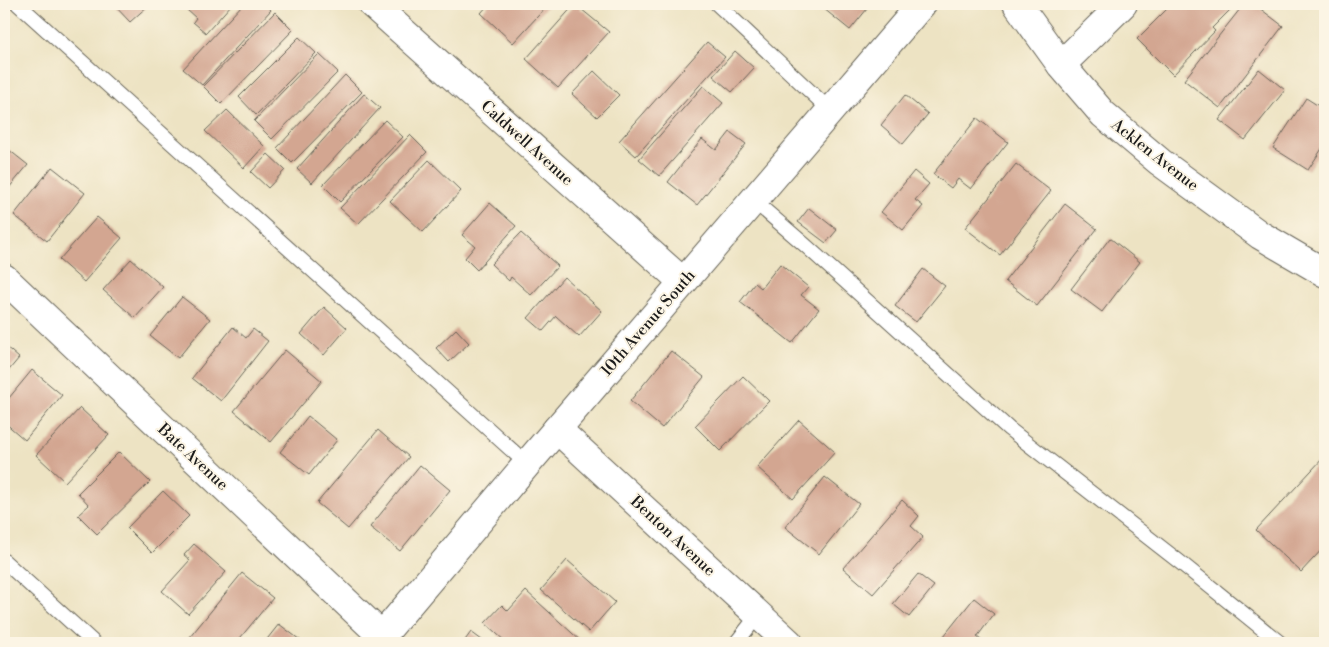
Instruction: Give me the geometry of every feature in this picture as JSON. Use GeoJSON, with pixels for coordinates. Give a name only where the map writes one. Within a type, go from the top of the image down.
{"type":"FeatureCollection","features":[{"type":"Feature","properties":{"kind":"street","name":"Caldwell Avenue"},"geometry":{"type":"LineString","coordinates":[[372,4],[683,282]]}},
{"type":"Feature","properties":{"kind":"street","name":"10th Avenue South"},"geometry":{"type":"LineString","coordinates":[[379,639],[922,4]]}},
{"type":"Feature","properties":{"kind":"street","name":"Acklen Avenue"},"geometry":{"type":"LineString","coordinates":[[1017,4],[1061,65],[1104,114],[1160,162],[1260,234],[1325,272]]}},
{"type":"Feature","properties":{"kind":"street"},"geometry":{"type":"LineString","coordinates":[[1061,65],[1123,4]]}},
{"type":"Feature","properties":{"kind":"street","name":"Bate Avenue"},"geometry":{"type":"LineString","coordinates":[[4,278],[379,639]]}},
{"type":"Feature","properties":{"kind":"street","name":"Benton Avenue"},"geometry":{"type":"LineString","coordinates":[[558,429],[789,643]]}},
{"type":"Feature","properties":{"kind":"lane"},"geometry":{"type":"LineString","coordinates":[[18,4],[527,464]]}},
{"type":"Feature","properties":{"kind":"lane"},"geometry":{"type":"LineString","coordinates":[[717,4],[830,110]]}},
{"type":"Feature","properties":{"kind":"lane"},"geometry":{"type":"LineString","coordinates":[[753,200],[1009,429],[1280,643]]}},
{"type":"Feature","properties":{"kind":"lane"},"geometry":{"type":"LineString","coordinates":[[4,561],[94,643]]}},
{"type":"Feature","properties":{"kind":"lane"},"geometry":{"type":"LineString","coordinates":[[736,643],[758,615]]}},
{"type":"Feature","properties":{"kind":"building"},"geometry":{"type":"Polygon","coordinates":[[[113,4],[150,4],[130,22],[113,4]]]}},
{"type":"Feature","properties":{"kind":"building"},"geometry":{"type":"Polygon","coordinates":[[[192,4],[232,4],[206,33],[193,22],[196,18],[187,10],[192,4]]]}},
{"type":"Feature","properties":{"kind":"building"},"geometry":{"type":"Polygon","coordinates":[[[243,4],[265,4],[271,10],[202,85],[183,69],[243,4]]]}},
{"type":"Feature","properties":{"kind":"building"},"geometry":{"type":"Polygon","coordinates":[[[489,4],[549,4],[513,43],[481,13],[489,4]]]}},
{"type":"Feature","properties":{"kind":"building"},"geometry":{"type":"Polygon","coordinates":[[[575,4],[609,32],[558,88],[526,59],[575,4]]]}},
{"type":"Feature","properties":{"kind":"building"},"geometry":{"type":"Polygon","coordinates":[[[818,4],[871,4],[850,30],[818,4]]]}},
{"type":"Feature","properties":{"kind":"building"},"geometry":{"type":"Polygon","coordinates":[[[1172,4],[1228,4],[1232,8],[1212,28],[1215,31],[1173,75],[1137,39],[1172,4]]]}},
{"type":"Feature","properties":{"kind":"building"},"geometry":{"type":"Polygon","coordinates":[[[1244,4],[1254,4],[1283,26],[1220,108],[1184,80],[1244,4]]]}},
{"type":"Feature","properties":{"kind":"building"},"geometry":{"type":"Polygon","coordinates":[[[275,12],[293,30],[221,104],[203,86],[275,12]]]}},
{"type":"Feature","properties":{"kind":"building"},"geometry":{"type":"Polygon","coordinates":[[[299,37],[316,53],[256,115],[239,97],[299,37]]]}},
{"type":"Feature","properties":{"kind":"building"},"geometry":{"type":"Polygon","coordinates":[[[707,42],[725,57],[636,156],[619,141],[707,42]]]}},
{"type":"Feature","properties":{"kind":"building"},"geometry":{"type":"Polygon","coordinates":[[[735,51],[754,68],[732,92],[713,76],[735,51]]]}},
{"type":"Feature","properties":{"kind":"building"},"geometry":{"type":"Polygon","coordinates":[[[319,54],[338,72],[272,139],[254,121],[319,54]]]}},
{"type":"Feature","properties":{"kind":"building"},"geometry":{"type":"Polygon","coordinates":[[[1259,69],[1285,90],[1245,140],[1219,120],[1259,69]]]}},
{"type":"Feature","properties":{"kind":"building"},"geometry":{"type":"Polygon","coordinates":[[[594,71],[619,95],[597,117],[572,94],[594,71]]]}},
{"type":"Feature","properties":{"kind":"building"},"geometry":{"type":"Polygon","coordinates":[[[345,75],[362,92],[292,163],[277,148],[345,75]]]}},
{"type":"Feature","properties":{"kind":"building"},"geometry":{"type":"Polygon","coordinates":[[[703,86],[723,103],[659,176],[639,159],[703,86]]]}},
{"type":"Feature","properties":{"kind":"building"},"geometry":{"type":"Polygon","coordinates":[[[364,94],[380,108],[312,183],[297,169],[364,94]]]}},
{"type":"Feature","properties":{"kind":"building"},"geometry":{"type":"Polygon","coordinates":[[[905,95],[928,114],[903,144],[881,125],[905,95]]]}},
{"type":"Feature","properties":{"kind":"building"},"geometry":{"type":"Polygon","coordinates":[[[1306,98],[1325,110],[1325,144],[1308,170],[1273,148],[1306,98]]]}},
{"type":"Feature","properties":{"kind":"building"},"geometry":{"type":"Polygon","coordinates":[[[227,110],[264,146],[244,168],[205,131],[227,110]]]}},
{"type":"Feature","properties":{"kind":"building"},"geometry":{"type":"Polygon","coordinates":[[[977,118],[1008,142],[971,189],[958,179],[951,188],[933,174],[977,118]]]}},
{"type":"Feature","properties":{"kind":"building"},"geometry":{"type":"Polygon","coordinates":[[[385,120],[403,137],[340,202],[323,185],[385,120]]]}},
{"type":"Feature","properties":{"kind":"building"},"geometry":{"type":"Polygon","coordinates":[[[730,132],[746,144],[697,205],[668,182],[702,139],[716,150],[730,132]]]}},
{"type":"Feature","properties":{"kind":"building"},"geometry":{"type":"Polygon","coordinates":[[[410,135],[427,152],[358,224],[340,208],[410,135]]]}},
{"type":"Feature","properties":{"kind":"building"},"geometry":{"type":"Polygon","coordinates":[[[4,146],[28,165],[8,189],[4,185],[4,146]]]}},
{"type":"Feature","properties":{"kind":"building"},"geometry":{"type":"Polygon","coordinates":[[[268,154],[285,170],[268,188],[251,172],[268,154]]]}},
{"type":"Feature","properties":{"kind":"building"},"geometry":{"type":"Polygon","coordinates":[[[429,160],[461,191],[423,232],[390,201],[429,160]]]}},
{"type":"Feature","properties":{"kind":"building"},"geometry":{"type":"Polygon","coordinates":[[[1016,164],[1051,191],[1000,255],[965,228],[1016,164]]]}},
{"type":"Feature","properties":{"kind":"building"},"geometry":{"type":"Polygon","coordinates":[[[52,167],[85,193],[47,241],[14,215],[52,167]]]}},
{"type":"Feature","properties":{"kind":"building"},"geometry":{"type":"Polygon","coordinates":[[[914,171],[929,184],[915,200],[923,206],[903,230],[881,212],[914,171]]]}},
{"type":"Feature","properties":{"kind":"building"},"geometry":{"type":"Polygon","coordinates":[[[490,203],[516,226],[477,270],[465,258],[475,246],[462,235],[490,203]]]}},
{"type":"Feature","properties":{"kind":"building"},"geometry":{"type":"Polygon","coordinates":[[[1065,204],[1097,229],[1037,306],[1005,281],[1065,204]]]}},
{"type":"Feature","properties":{"kind":"building"},"geometry":{"type":"Polygon","coordinates":[[[809,208],[837,230],[826,243],[798,222],[809,208]]]}},
{"type":"Feature","properties":{"kind":"building"},"geometry":{"type":"Polygon","coordinates":[[[97,217],[122,238],[84,282],[59,260],[97,217]]]}},
{"type":"Feature","properties":{"kind":"building"},"geometry":{"type":"Polygon","coordinates":[[[521,233],[558,266],[531,295],[511,277],[509,281],[491,264],[521,233]]]}},
{"type":"Feature","properties":{"kind":"building"},"geometry":{"type":"Polygon","coordinates":[[[1110,238],[1140,262],[1102,312],[1071,289],[1110,238]]]}},
{"type":"Feature","properties":{"kind":"building"},"geometry":{"type":"Polygon","coordinates":[[[131,259],[163,287],[135,318],[103,290],[131,259]]]}},
{"type":"Feature","properties":{"kind":"building"},"geometry":{"type":"Polygon","coordinates":[[[780,264],[808,287],[801,295],[819,309],[792,343],[740,302],[755,283],[761,288],[780,264]]]}},
{"type":"Feature","properties":{"kind":"building"},"geometry":{"type":"Polygon","coordinates":[[[923,269],[945,286],[916,322],[895,306],[923,269]]]}},
{"type":"Feature","properties":{"kind":"building"},"geometry":{"type":"Polygon","coordinates":[[[564,277],[602,311],[579,337],[556,316],[543,331],[528,318],[564,277]]]}},
{"type":"Feature","properties":{"kind":"building"},"geometry":{"type":"Polygon","coordinates":[[[182,297],[210,319],[178,358],[150,336],[182,297]]]}},
{"type":"Feature","properties":{"kind":"building"},"geometry":{"type":"Polygon","coordinates":[[[324,307],[347,328],[324,355],[301,334],[324,307]]]}},
{"type":"Feature","properties":{"kind":"building"},"geometry":{"type":"Polygon","coordinates":[[[233,327],[246,338],[253,329],[268,341],[221,401],[192,378],[233,327]]]}},
{"type":"Feature","properties":{"kind":"building"},"geometry":{"type":"Polygon","coordinates":[[[456,329],[469,343],[449,362],[436,348],[456,329]]]}},
{"type":"Feature","properties":{"kind":"building"},"geometry":{"type":"Polygon","coordinates":[[[4,345],[19,358],[4,376],[4,345]]]}},
{"type":"Feature","properties":{"kind":"building"},"geometry":{"type":"Polygon","coordinates":[[[285,350],[322,381],[271,442],[234,411],[285,350]]]}},
{"type":"Feature","properties":{"kind":"building"},"geometry":{"type":"Polygon","coordinates":[[[671,351],[704,377],[662,428],[630,401],[671,351]]]}},
{"type":"Feature","properties":{"kind":"building"},"geometry":{"type":"Polygon","coordinates":[[[32,370],[62,395],[25,440],[4,422],[4,404],[32,370]]]}},
{"type":"Feature","properties":{"kind":"building"},"geometry":{"type":"Polygon","coordinates":[[[743,376],[769,401],[720,451],[695,426],[743,376]]]}},
{"type":"Feature","properties":{"kind":"building"},"geometry":{"type":"Polygon","coordinates":[[[80,408],[109,435],[65,482],[36,455],[80,408]]]}},
{"type":"Feature","properties":{"kind":"building"},"geometry":{"type":"Polygon","coordinates":[[[308,416],[337,440],[309,475],[280,452],[308,416]]]}},
{"type":"Feature","properties":{"kind":"building"},"geometry":{"type":"Polygon","coordinates":[[[799,420],[835,452],[793,499],[757,467],[799,420]]]}},
{"type":"Feature","properties":{"kind":"building"},"geometry":{"type":"Polygon","coordinates":[[[378,430],[409,457],[348,529],[317,503],[378,430]]]}},
{"type":"Feature","properties":{"kind":"building"},"geometry":{"type":"Polygon","coordinates":[[[119,452],[150,482],[97,534],[78,515],[89,505],[78,493],[119,452]]]}},
{"type":"Feature","properties":{"kind":"building"},"geometry":{"type":"Polygon","coordinates":[[[1325,456],[1325,546],[1301,572],[1256,530],[1325,456]]]}},
{"type":"Feature","properties":{"kind":"building"},"geometry":{"type":"Polygon","coordinates":[[[420,465],[450,490],[400,551],[370,527],[420,465]]]}},
{"type":"Feature","properties":{"kind":"building"},"geometry":{"type":"Polygon","coordinates":[[[825,477],[859,504],[819,554],[785,527],[825,477]]]}},
{"type":"Feature","properties":{"kind":"building"},"geometry":{"type":"Polygon","coordinates":[[[163,491],[189,516],[152,553],[127,528],[163,491]]]}},
{"type":"Feature","properties":{"kind":"building"},"geometry":{"type":"Polygon","coordinates":[[[902,500],[919,516],[911,526],[923,537],[873,594],[843,568],[902,500]]]}},
{"type":"Feature","properties":{"kind":"building"},"geometry":{"type":"Polygon","coordinates":[[[194,544],[226,572],[188,614],[162,591],[190,560],[184,555],[194,544]]]}},
{"type":"Feature","properties":{"kind":"building"},"geometry":{"type":"Polygon","coordinates":[[[567,560],[615,602],[589,632],[541,590],[567,560]]]}},
{"type":"Feature","properties":{"kind":"building"},"geometry":{"type":"Polygon","coordinates":[[[242,573],[273,598],[236,643],[185,643],[242,573]]]}},
{"type":"Feature","properties":{"kind":"building"},"geometry":{"type":"Polygon","coordinates":[[[918,574],[934,586],[909,617],[893,604],[918,574]]]}},
{"type":"Feature","properties":{"kind":"building"},"geometry":{"type":"Polygon","coordinates":[[[526,591],[583,643],[507,643],[485,623],[502,605],[508,611],[526,591]]]}},
{"type":"Feature","properties":{"kind":"building"},"geometry":{"type":"Polygon","coordinates":[[[974,598],[994,614],[977,637],[985,643],[943,643],[940,641],[974,598]]]}},
{"type":"Feature","properties":{"kind":"building"},"geometry":{"type":"Polygon","coordinates":[[[279,624],[304,643],[264,643],[279,624]]]}},
{"type":"Feature","properties":{"kind":"building"},"geometry":{"type":"Polygon","coordinates":[[[471,632],[486,643],[463,643],[471,632]]]}}]}
